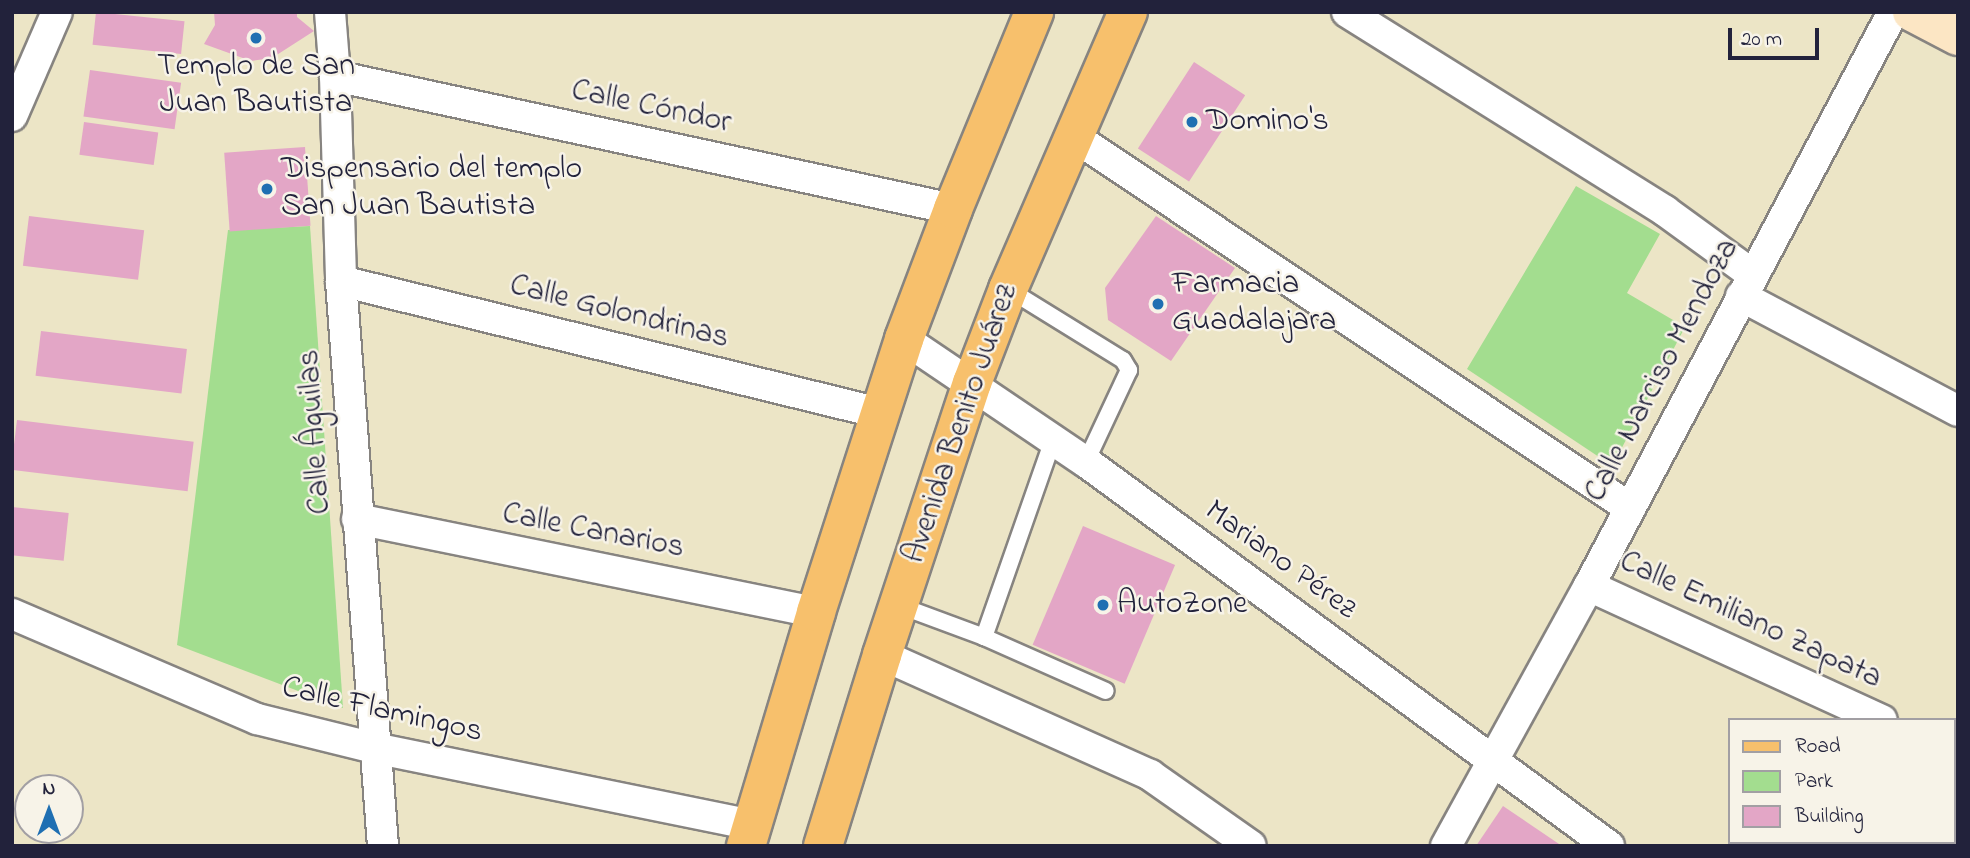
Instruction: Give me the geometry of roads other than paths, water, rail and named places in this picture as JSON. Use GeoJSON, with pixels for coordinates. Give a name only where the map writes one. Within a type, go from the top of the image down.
{"type":"FeatureCollection","features":[{"type":"Feature","properties":{"kind":"main road"},"geometry":{"type":"LineString","coordinates":[[749,836],[816,612],[904,339],[953,209],[1034,12]]}},
{"type":"Feature","properties":{"kind":"main road","name":"Avenida Benito Juárez"},"geometry":{"type":"LineString","coordinates":[[823,846],[898,605],[972,383],[1008,289],[1128,12]]}},
{"type":"Feature","properties":{"kind":"street"},"geometry":{"type":"LineString","coordinates":[[12,116],[57,12]]}},
{"type":"Feature","properties":{"kind":"street","name":"Calle Águilas"},"geometry":{"type":"LineString","coordinates":[[330,12],[335,76],[341,281],[383,846]]}},
{"type":"Feature","properties":{"kind":"street"},"geometry":{"type":"LineString","coordinates":[[1347,12],[1665,211],[1747,286],[1958,411]]}},
{"type":"Feature","properties":{"kind":"street","name":"Calle Narciso Mendoza"},"geometry":{"type":"LineString","coordinates":[[1446,846],[1491,759],[1589,586],[1893,12]]}},
{"type":"Feature","properties":{"kind":"street"},"geometry":{"type":"LineString","coordinates":[[1912,12],[1958,36]]}},
{"type":"Feature","properties":{"kind":"street","name":"Calle Cóndor"},"geometry":{"type":"LineString","coordinates":[[335,76],[953,209]]}},
{"type":"Feature","properties":{"kind":"street","name":"Calle Emiliano Zapata"},"geometry":{"type":"LineString","coordinates":[[1073,136],[1630,508]]}},
{"type":"Feature","properties":{"kind":"street","name":"Calle Golondrinas"},"geometry":{"type":"LineString","coordinates":[[341,281],[880,413]]}},
{"type":"Feature","properties":{"kind":"street","name":"Mariano Pérez"},"geometry":{"type":"LineString","coordinates":[[904,339],[1086,462],[1609,846]]}},
{"type":"Feature","properties":{"kind":"street","name":"Calle Canarios"},"geometry":{"type":"LineString","coordinates":[[357,519],[816,612]]}},
{"type":"Feature","properties":{"kind":"street","name":"Calle Emiliano Zapata"},"geometry":{"type":"LineString","coordinates":[[1589,586],[1878,718]]}},
{"type":"Feature","properties":{"kind":"street","name":"Calle Flamingos"},"geometry":{"type":"LineString","coordinates":[[12,614],[257,719],[749,836]]}},
{"type":"Feature","properties":{"kind":"street"},"geometry":{"type":"LineString","coordinates":[[882,655],[1150,775],[1251,846]]}},
{"type":"Feature","properties":{"kind":"lane"},"geometry":{"type":"LineString","coordinates":[[1008,289],[1123,360],[1129,370],[1086,462]]}},
{"type":"Feature","properties":{"kind":"lane"},"geometry":{"type":"LineString","coordinates":[[984,637],[1053,440]]}},
{"type":"Feature","properties":{"kind":"lane"},"geometry":{"type":"LineString","coordinates":[[898,605],[984,637],[1106,691]]}},
{"type":"Feature","properties":{"kind":"place","name":"Templo de San Juan Bautista"},"geometry":{"type":"Point","coordinates":[256,38]}},
{"type":"Feature","properties":{"kind":"place","name":"Domino's"},"geometry":{"type":"Point","coordinates":[1192,122]}},
{"type":"Feature","properties":{"kind":"place","name":"Dispensario del templo San Juan Bautista"},"geometry":{"type":"Point","coordinates":[267,189]}},
{"type":"Feature","properties":{"kind":"place","name":"Farmacia Guadalajara"},"geometry":{"type":"Point","coordinates":[1158,304]}},
{"type":"Feature","properties":{"kind":"place","name":"AutoZone"},"geometry":{"type":"Point","coordinates":[1103,605]}}]}
